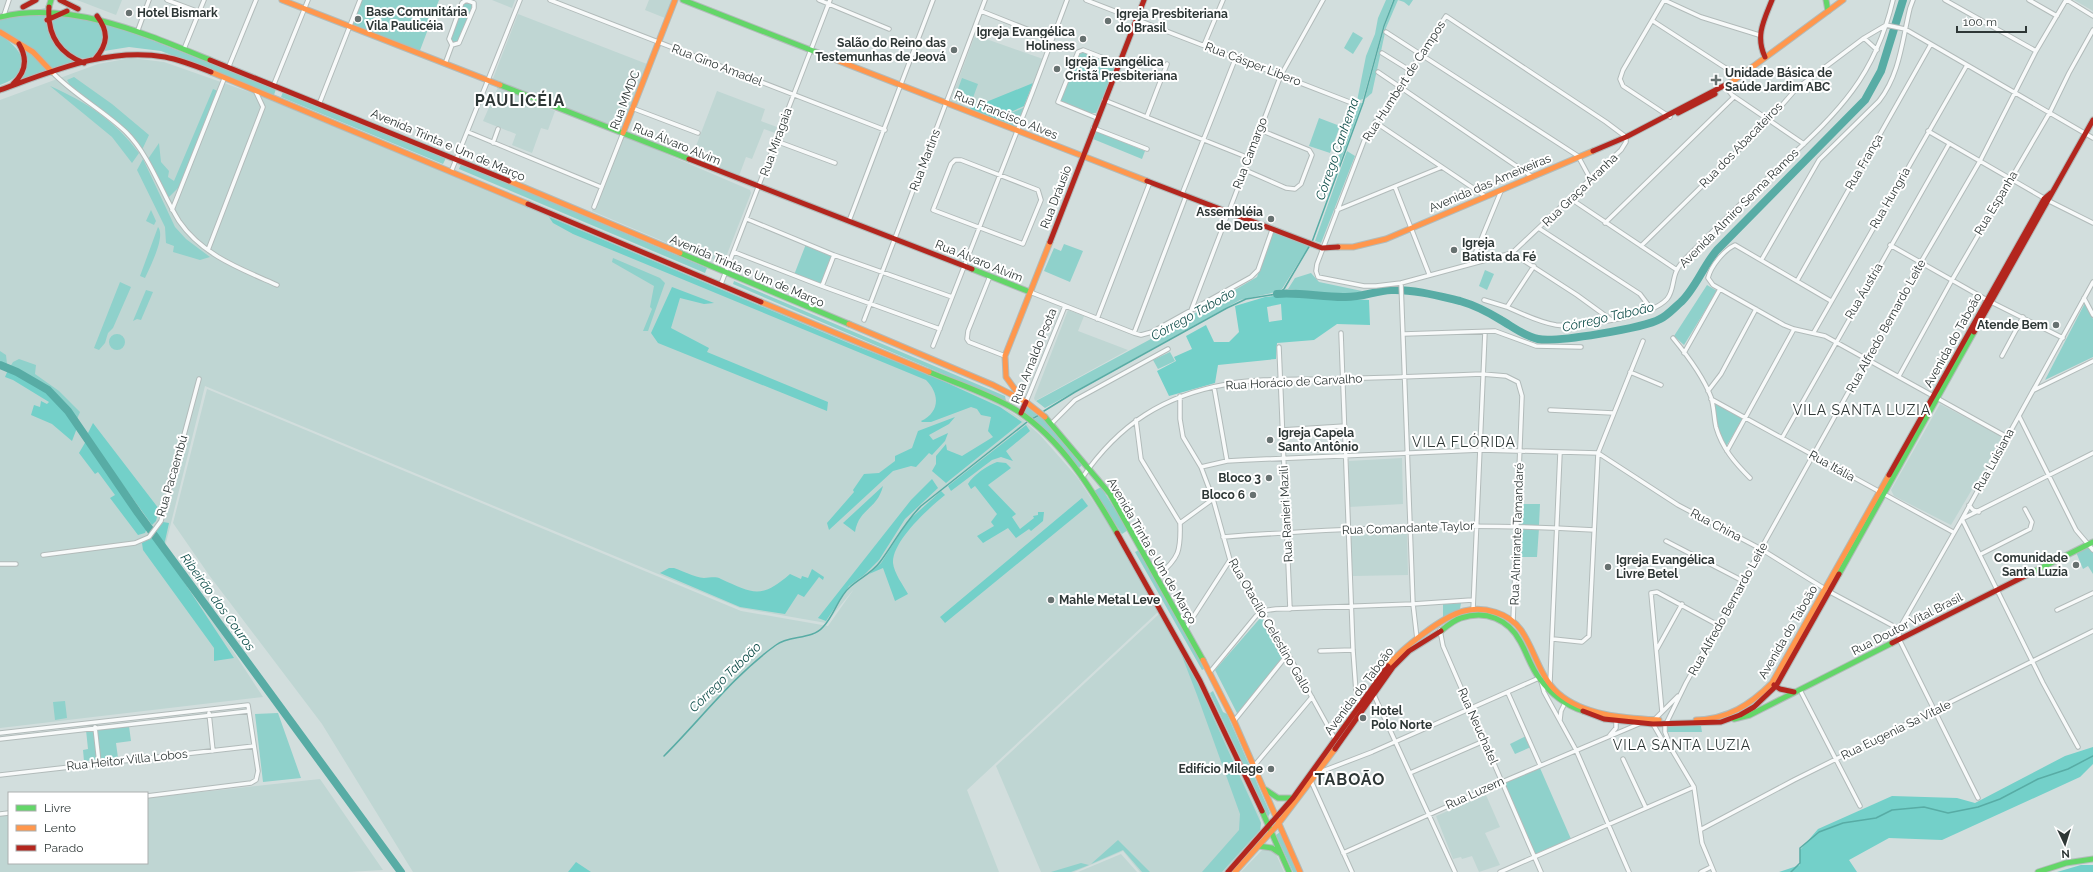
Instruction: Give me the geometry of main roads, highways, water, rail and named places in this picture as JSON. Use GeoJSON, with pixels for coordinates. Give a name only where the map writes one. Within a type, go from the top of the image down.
{"type":"FeatureCollection","features":[{"type":"Feature","properties":{"kind":"main road"},"geometry":{"type":"LineString","coordinates":[[20,9],[36,0]]}},
{"type":"Feature","properties":{"kind":"main road"},"geometry":{"type":"LineString","coordinates":[[51,0],[48,20],[51,35],[61,50],[70,57],[84,63]]}},
{"type":"Feature","properties":{"kind":"main road"},"geometry":{"type":"LineString","coordinates":[[60,0],[85,13]]}},
{"type":"Feature","properties":{"kind":"main road","name":"Rua Álvaro Alvim"},"geometry":{"type":"LineString","coordinates":[[282,0],[488,82],[623,133],[1030,292]]}},
{"type":"Feature","properties":{"kind":"main road","name":"Rua MMDC"},"geometry":{"type":"LineString","coordinates":[[623,133],[675,0]]}},
{"type":"Feature","properties":{"kind":"main road","name":"Rua Francisco Alves"},"geometry":{"type":"LineString","coordinates":[[682,0],[1290,237],[1322,248]]}},
{"type":"Feature","properties":{"kind":"main road","name":"Rua Dráusio"},"geometry":{"type":"LineString","coordinates":[[1024,401],[1006,376],[1005,356],[1144,0]]}},
{"type":"Feature","properties":{"kind":"main road"},"geometry":{"type":"LineString","coordinates":[[1766,57],[1759,45],[1759,35],[1772,0]]}},
{"type":"Feature","properties":{"kind":"main road"},"geometry":{"type":"LineString","coordinates":[[1826,0],[1828,11]]}},
{"type":"Feature","properties":{"kind":"main road","name":"Avenida das Ameixeiras"},"geometry":{"type":"LineString","coordinates":[[1322,248],[1353,247],[1376,242],[1626,137],[1727,85],[1843,0]]}},
{"type":"Feature","properties":{"kind":"main road","name":"Avenida Trinta e Um de Março"},"geometry":{"type":"LineString","coordinates":[[2,16],[20,9],[49,7],[97,16],[138,30],[320,102],[457,159],[993,385],[1024,401],[1044,415],[1052,423],[1110,494],[1158,576],[1210,672],[1234,721],[1300,872]]}},
{"type":"Feature","properties":{"kind":"main road"},"geometry":{"type":"LineString","coordinates":[[48,20],[55,15],[71,10]]}},
{"type":"Feature","properties":{"kind":"main road"},"geometry":{"type":"LineString","coordinates":[[96,59],[104,49],[108,38],[106,28],[97,16]]}},
{"type":"Feature","properties":{"kind":"main road"},"geometry":{"type":"LineString","coordinates":[[0,32],[33,52],[52,72]]}},
{"type":"Feature","properties":{"kind":"main road"},"geometry":{"type":"LineString","coordinates":[[9,87],[21,76],[26,65],[23,51],[16,41]]}},
{"type":"Feature","properties":{"kind":"main road","name":"Avenida Trinta e Um de Março"},"geometry":{"type":"LineString","coordinates":[[0,90],[96,59],[123,55],[151,55],[184,63],[256,91],[722,284],[969,388],[1001,402],[1021,414],[1034,424],[1082,478],[1125,547],[1208,693],[1289,872]]}},
{"type":"Feature","properties":{"kind":"main road","name":"Avenida do Taboão"},"geometry":{"type":"LineString","coordinates":[[1228,872],[1269,827],[1309,779],[1319,772],[1393,667],[1418,645],[1460,618],[1469,615],[1489,615],[1499,618],[1506,623],[1516,634],[1540,679],[1552,694],[1565,703],[1591,716],[1641,723],[1667,722],[1709,724],[1728,720],[1754,707],[1776,686],[1827,590],[2046,200],[2093,120]]}},
{"type":"Feature","properties":{"kind":"main road","name":"Rua Arnaldo Psota"},"geometry":{"type":"LineString","coordinates":[[1021,414],[1024,401]]}},
{"type":"Feature","properties":{"kind":"main road","name":"Rua Doutor Vital Brasil"},"geometry":{"type":"LineString","coordinates":[[1728,720],[1743,718],[1780,700],[2093,542]]}},
{"type":"Feature","properties":{"kind":"main road","name":"Avenida do Taboão"},"geometry":{"type":"LineString","coordinates":[[1235,872],[1279,823],[1335,739],[1395,657],[1416,639],[1464,611],[1473,610],[1494,612],[1513,621],[1523,634],[1550,683],[1559,694],[1593,711],[1611,716],[1653,722]]}},
{"type":"Feature","properties":{"kind":"main road"},"geometry":{"type":"LineString","coordinates":[[1185,651],[1191,656],[1201,672],[1205,674],[1210,672]]}},
{"type":"Feature","properties":{"kind":"main road"},"geometry":{"type":"LineString","coordinates":[[1776,686],[1795,692]]}},
{"type":"Feature","properties":{"kind":"main road"},"geometry":{"type":"LineString","coordinates":[[1776,686],[1780,700]]}},
{"type":"Feature","properties":{"kind":"main road","name":"Avenida do Taboão"},"geometry":{"type":"LineString","coordinates":[[1667,722],[1700,720],[1730,715],[1776,686]]}},
{"type":"Feature","properties":{"kind":"main road"},"geometry":{"type":"LineString","coordinates":[[1208,693],[1212,690],[1215,691],[1230,713]]}},
{"type":"Feature","properties":{"kind":"main road"},"geometry":{"type":"LineString","coordinates":[[1263,786],[1276,798],[1286,800],[1293,798]]}},
{"type":"Feature","properties":{"kind":"main road"},"geometry":{"type":"LineString","coordinates":[[1259,846],[1272,848],[1282,856]]}},
{"type":"Feature","properties":{"kind":"main road"},"geometry":{"type":"LineString","coordinates":[[2038,872],[2066,863],[2093,859]]}},
{"type":"Feature","properties":{"kind":"waterway","name":"Córrego Canhema"},"geometry":{"type":"LineString","coordinates":[[1312,242],[1363,103],[1384,26],[1394,0]]}},
{"type":"Feature","properties":{"kind":"waterway","name":"Córrego Taboão"},"geometry":{"type":"LineString","coordinates":[[1277,294],[1349,297],[1399,290],[1435,295],[1460,301],[1481,309],[1528,336],[1547,340],[1599,334],[1651,323],[1663,318],[1686,297],[1717,250],[1865,100],[1881,71],[1903,0]]}},
{"type":"Feature","properties":{"kind":"waterway","name":"Córrego Taboão"},"geometry":{"type":"LineString","coordinates":[[1044,411],[1075,392],[1227,308],[1246,299],[1277,294],[1284,289],[1310,245]]}},
{"type":"Feature","properties":{"kind":"waterway","name":"Ribeirão dos Couros"},"geometry":{"type":"LineString","coordinates":[[0,365],[17,372],[48,390],[68,411],[138,513],[401,872]]}},
{"type":"Feature","properties":{"kind":"waterway","name":"Córrego Taboão"},"geometry":{"type":"LineString","coordinates":[[1032,419],[1039,415]]}},
{"type":"Feature","properties":{"kind":"waterway","name":"Córrego Taboão"},"geometry":{"type":"LineString","coordinates":[[664,756],[731,684],[760,657],[781,642],[813,634],[823,627],[827,623],[846,591],[877,566],[904,526],[921,506],[1027,422]]}},
{"type":"Feature","properties":{"kind":"waterway"},"geometry":{"type":"LineString","coordinates":[[1791,872],[1800,863],[1800,848],[1819,832],[1843,823],[1876,818],[1892,810],[1924,807],[1948,813],[1978,807],[2000,799],[2038,779],[2068,769],[2093,756]]}},
{"type":"Feature","properties":{"kind":"place","name":"Hotel Bismark"},"geometry":{"type":"Point","coordinates":[129,13]}},
{"type":"Feature","properties":{"kind":"place","name":"Base Comunitária Vila Paulicéia"},"geometry":{"type":"Point","coordinates":[358,19]}},
{"type":"Feature","properties":{"kind":"place","name":"Igreja Presbiteriana do Brasil"},"geometry":{"type":"Point","coordinates":[1108,21]}},
{"type":"Feature","properties":{"kind":"place","name":"Igreja Evangélica Holiness"},"geometry":{"type":"Point","coordinates":[1083,39]}},
{"type":"Feature","properties":{"kind":"place","name":"Salão do Reino das Testemunhas de Jeová"},"geometry":{"type":"Point","coordinates":[954,50]}},
{"type":"Feature","properties":{"kind":"place","name":"Igreja Evangélica Cristã Presbiteriana"},"geometry":{"type":"Point","coordinates":[1057,69]}},
{"type":"Feature","properties":{"kind":"place","name":"Unidade Básica de Saúde Jardim ABC"},"geometry":{"type":"Point","coordinates":[1716,80]}},
{"type":"Feature","properties":{"kind":"place","name":"Assembléia de Deus"},"geometry":{"type":"Point","coordinates":[1271,219]}},
{"type":"Feature","properties":{"kind":"place","name":"Igreja Batista da Fé"},"geometry":{"type":"Point","coordinates":[1454,250]}},
{"type":"Feature","properties":{"kind":"place","name":"Atende Bem"},"geometry":{"type":"Point","coordinates":[2056,325]}},
{"type":"Feature","properties":{"kind":"place","name":"Igreja Capela Santo Antônio"},"geometry":{"type":"Point","coordinates":[1270,440]}},
{"type":"Feature","properties":{"kind":"place","name":"Bloco 3"},"geometry":{"type":"Point","coordinates":[1269,478]}},
{"type":"Feature","properties":{"kind":"place","name":"Bloco 6"},"geometry":{"type":"Point","coordinates":[1253,495]}},
{"type":"Feature","properties":{"kind":"place","name":"Comunidade Santa Luzia"},"geometry":{"type":"Point","coordinates":[2076,565]}},
{"type":"Feature","properties":{"kind":"place","name":"Igreja Evangélica Livre Betel"},"geometry":{"type":"Point","coordinates":[1608,567]}},
{"type":"Feature","properties":{"kind":"place","name":"Mahle Metal Leve"},"geometry":{"type":"Point","coordinates":[1051,600]}},
{"type":"Feature","properties":{"kind":"place","name":"Hotel Polo Norte"},"geometry":{"type":"Point","coordinates":[1363,718]}},
{"type":"Feature","properties":{"kind":"place","name":"Edifício Milege"},"geometry":{"type":"Point","coordinates":[1271,769]}},
{"type":"Feature","properties":{"kind":"district","name":"PAULICÉIA"},"geometry":{"type":"Point","coordinates":[520,100]}},
{"type":"Feature","properties":{"kind":"district","name":"VILA SANTA LUZIA"},"geometry":{"type":"Point","coordinates":[1862,410]}},
{"type":"Feature","properties":{"kind":"district","name":"VILA FLÓRIDA"},"geometry":{"type":"Point","coordinates":[1464,442]}},
{"type":"Feature","properties":{"kind":"district","name":"VILA SANTA LUZIA"},"geometry":{"type":"Point","coordinates":[1682,745]}},
{"type":"Feature","properties":{"kind":"district","name":"TABOÃO"},"geometry":{"type":"Point","coordinates":[1350,779]}}]}
